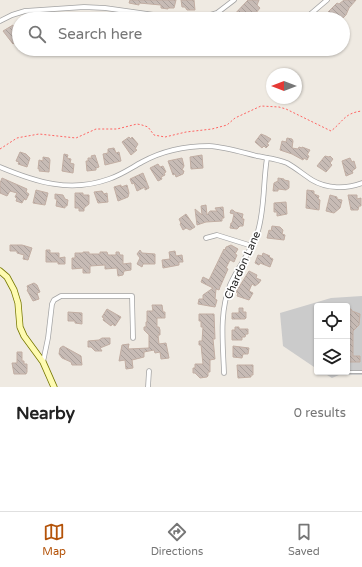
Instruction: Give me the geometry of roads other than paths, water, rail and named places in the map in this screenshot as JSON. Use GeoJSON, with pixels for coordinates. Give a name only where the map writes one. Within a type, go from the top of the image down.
{"type":"FeatureCollection","features":[{"type":"Feature","properties":{"kind":"street"},"geometry":{"type":"LineString","coordinates":[[217,12],[234,0]]}},
{"type":"Feature","properties":{"kind":"street"},"geometry":{"type":"LineString","coordinates":[[313,12],[327,0]]}},
{"type":"Feature","properties":{"kind":"street"},"geometry":{"type":"LineString","coordinates":[[22,12],[84,7],[133,12]]}},
{"type":"Feature","properties":{"kind":"street"},"geometry":{"type":"LineString","coordinates":[[0,21],[12,15]]}},
{"type":"Feature","properties":{"kind":"street"},"geometry":{"type":"LineString","coordinates":[[0,167],[38,181],[75,185],[93,183],[110,178],[168,151],[182,148],[208,146],[221,147],[286,163],[312,180],[327,186],[348,187],[362,183]]}},
{"type":"Feature","properties":{"kind":"street","name":"Chardon Lane"},"geometry":{"type":"LineString","coordinates":[[224,372],[222,324],[224,306],[231,284],[258,232],[262,215],[264,177],[267,158]]}},
{"type":"Feature","properties":{"kind":"street"},"geometry":{"type":"LineString","coordinates":[[206,238],[217,235],[252,246]]}},
{"type":"Feature","properties":{"kind":"street"},"geometry":{"type":"LineString","coordinates":[[0,271],[8,277],[14,290],[18,303],[20,326],[24,336],[43,362],[54,387]]}},
{"type":"Feature","properties":{"kind":"street"},"geometry":{"type":"LineString","coordinates":[[43,362],[48,338],[52,304],[54,300],[60,296],[132,296],[133,338]]}},
{"type":"Feature","properties":{"kind":"street"},"geometry":{"type":"LineString","coordinates":[[148,387],[149,371]]}},
{"type":"Feature","properties":{"kind":"lane"},"geometry":{"type":"LineString","coordinates":[[350,372],[362,372]]}}]}
